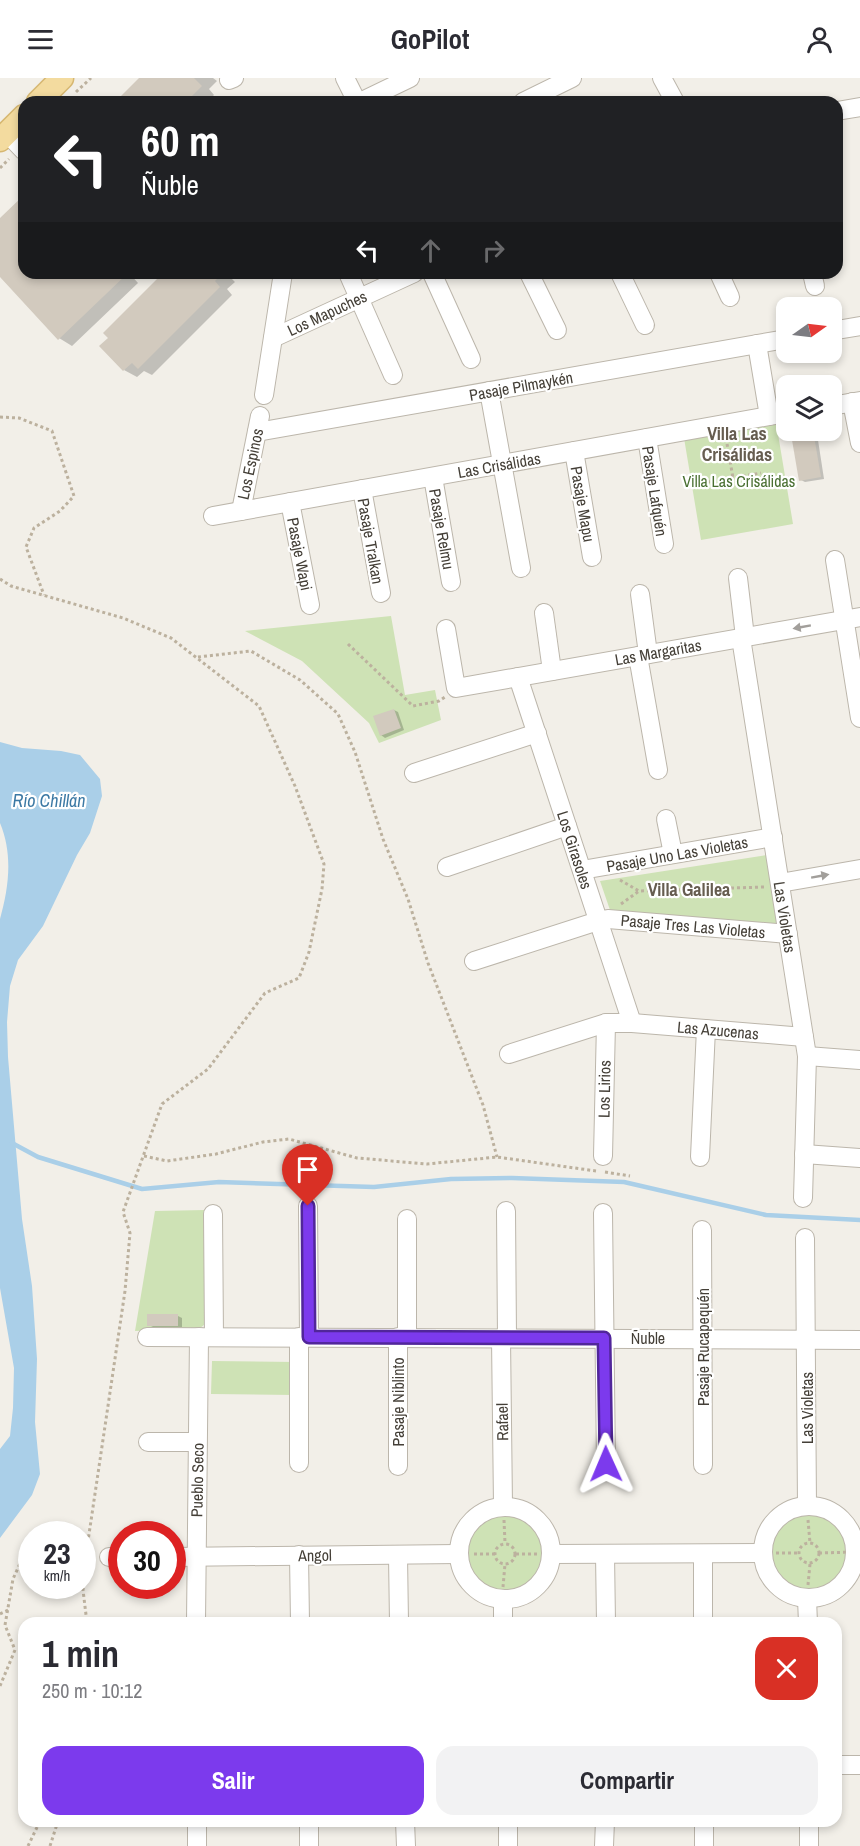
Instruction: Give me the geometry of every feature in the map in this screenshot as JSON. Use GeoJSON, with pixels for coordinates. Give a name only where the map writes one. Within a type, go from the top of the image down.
{"type":"FeatureCollection","features":[{"type":"Feature","properties":{"kind":"main road"},"geometry":{"type":"LineString","coordinates":[[50,96],[68,87]]}},
{"type":"Feature","properties":{"kind":"main road"},"geometry":{"type":"LineString","coordinates":[[3,136],[18,122]]}},
{"type":"Feature","properties":{"kind":"street"},"geometry":{"type":"LineString","coordinates":[[345,78],[356,96]]}},
{"type":"Feature","properties":{"kind":"street"},"geometry":{"type":"LineString","coordinates":[[372,96],[410,78]]}},
{"type":"Feature","properties":{"kind":"street"},"geometry":{"type":"LineString","coordinates":[[535,96],[572,78]]}},
{"type":"Feature","properties":{"kind":"street"},"geometry":{"type":"LineString","coordinates":[[662,78],[672,96]]}},
{"type":"Feature","properties":{"kind":"street"},"geometry":{"type":"LineString","coordinates":[[843,110],[860,107]]}},
{"type":"Feature","properties":{"kind":"street"},"geometry":{"type":"LineString","coordinates":[[3,136],[18,147]]}},
{"type":"Feature","properties":{"kind":"street"},"geometry":{"type":"LineString","coordinates":[[264,394],[282,279]]}},
{"type":"Feature","properties":{"kind":"street"},"geometry":{"type":"LineString","coordinates":[[351,279],[393,375]]}},
{"type":"Feature","properties":{"kind":"street","name":"Los Mapuches"},"geometry":{"type":"LineString","coordinates":[[273,338],[401,279]]}},
{"type":"Feature","properties":{"kind":"street"},"geometry":{"type":"LineString","coordinates":[[435,279],[471,359]]}},
{"type":"Feature","properties":{"kind":"street"},"geometry":{"type":"LineString","coordinates":[[532,279],[557,330]]}},
{"type":"Feature","properties":{"kind":"street"},"geometry":{"type":"LineString","coordinates":[[623,279],[645,325]]}},
{"type":"Feature","properties":{"kind":"street"},"geometry":{"type":"LineString","coordinates":[[722,279],[730,297]]}},
{"type":"Feature","properties":{"kind":"street"},"geometry":{"type":"LineString","coordinates":[[842,329],[860,326]]}},
{"type":"Feature","properties":{"kind":"street","name":"Pasaje Pilmaykén"},"geometry":{"type":"LineString","coordinates":[[259,424],[489,392],[776,341]]}},
{"type":"Feature","properties":{"kind":"street"},"geometry":{"type":"LineString","coordinates":[[757,344],[776,411]]}},
{"type":"Feature","properties":{"kind":"street"},"geometry":{"type":"LineString","coordinates":[[489,392],[521,568]]}},
{"type":"Feature","properties":{"kind":"street"},"geometry":{"type":"LineString","coordinates":[[856,402],[860,443]]}},
{"type":"Feature","properties":{"kind":"street","name":"Las Crisálidas"},"geometry":{"type":"LineString","coordinates":[[213,516],[776,415]]}},
{"type":"Feature","properties":{"kind":"street","name":"Los Espinos"},"geometry":{"type":"LineString","coordinates":[[241,511],[259,424]]}},
{"type":"Feature","properties":{"kind":"street","name":"Pasaje Lafquén"},"geometry":{"type":"LineString","coordinates":[[647,438],[664,544]]}},
{"type":"Feature","properties":{"kind":"street","name":"Pasaje Mapu"},"geometry":{"type":"LineString","coordinates":[[574,451],[592,557]]}},
{"type":"Feature","properties":{"kind":"street","name":"Pasaje Relmu"},"geometry":{"type":"LineString","coordinates":[[433,477],[451,582]]}},
{"type":"Feature","properties":{"kind":"street","name":"Pasaje Tralkan"},"geometry":{"type":"LineString","coordinates":[[362,489],[381,593]]}},
{"type":"Feature","properties":{"kind":"street","name":"Pasaje Wapi"},"geometry":{"type":"LineString","coordinates":[[290,502],[309,605]]}},
{"type":"Feature","properties":{"kind":"street"},"geometry":{"type":"LineString","coordinates":[[835,560],[852,618],[860,718]]}},
{"type":"Feature","properties":{"kind":"street","name":"Las Violetas"},"geometry":{"type":"LineString","coordinates":[[738,578],[743,637],[807,1056],[803,1198]]}},
{"type":"Feature","properties":{"kind":"street"},"geometry":{"type":"LineString","coordinates":[[640,594],[643,655],[658,770]]}},
{"type":"Feature","properties":{"kind":"street"},"geometry":{"type":"LineString","coordinates":[[544,613],[552,671]]}},
{"type":"Feature","properties":{"kind":"street","name":"Las Margaritas"},"geometry":{"type":"LineString","coordinates":[[456,688],[852,618]]}},
{"type":"Feature","properties":{"kind":"street"},"geometry":{"type":"LineString","coordinates":[[446,629],[456,688]]}},
{"type":"Feature","properties":{"kind":"street","name":"Los Girasoles"},"geometry":{"type":"LineString","coordinates":[[518,677],[567,826],[589,868],[598,921],[632,1023]]}},
{"type":"Feature","properties":{"kind":"street"},"geometry":{"type":"LineString","coordinates":[[414,773],[537,733]]}},
{"type":"Feature","properties":{"kind":"street"},"geometry":{"type":"LineString","coordinates":[[666,819],[673,854]]}},
{"type":"Feature","properties":{"kind":"street"},"geometry":{"type":"LineString","coordinates":[[447,867],[567,826]]}},
{"type":"Feature","properties":{"kind":"street","name":"Pasaje Uno Las Violetas"},"geometry":{"type":"LineString","coordinates":[[589,868],[773,837]]}},
{"type":"Feature","properties":{"kind":"street"},"geometry":{"type":"LineString","coordinates":[[780,883],[860,869]]}},
{"type":"Feature","properties":{"kind":"street","name":"Pasaje Tres Las Violetas"},"geometry":{"type":"LineString","coordinates":[[474,961],[598,921],[616,919],[788,934]]}},
{"type":"Feature","properties":{"kind":"street","name":"Las Azucenas"},"geometry":{"type":"LineString","coordinates":[[509,1054],[606,1023],[632,1023],[804,1037]]}},
{"type":"Feature","properties":{"kind":"street","name":"Los Lirios"},"geometry":{"type":"LineString","coordinates":[[603,1156],[606,1023]]}},
{"type":"Feature","properties":{"kind":"street"},"geometry":{"type":"LineString","coordinates":[[700,1157],[706,1029]]}},
{"type":"Feature","properties":{"kind":"street"},"geometry":{"type":"LineString","coordinates":[[807,1056],[860,1060]]}},
{"type":"Feature","properties":{"kind":"street"},"geometry":{"type":"LineString","coordinates":[[804,1154],[860,1158]]}},
{"type":"Feature","properties":{"kind":"street"},"geometry":{"type":"LineString","coordinates":[[299,1463],[308,1206]]}},
{"type":"Feature","properties":{"kind":"street","name":"Rafael"},"geometry":{"type":"LineString","coordinates":[[503,1506],[506,1211]]}},
{"type":"Feature","properties":{"kind":"street"},"geometry":{"type":"LineString","coordinates":[[603,1213],[606,1464]]}},
{"type":"Feature","properties":{"kind":"street","name":"Pueblo Seco"},"geometry":{"type":"LineString","coordinates":[[196,1617],[197,1442],[213,1214]]}},
{"type":"Feature","properties":{"kind":"street","name":"Pasaje Niblinto"},"geometry":{"type":"LineString","coordinates":[[398,1466],[407,1219]]}},
{"type":"Feature","properties":{"kind":"street","name":"Pasaje Rucapequén"},"geometry":{"type":"LineString","coordinates":[[702,1230],[703,1465]]}},
{"type":"Feature","properties":{"kind":"street","name":"Las Violetas"},"geometry":{"type":"LineString","coordinates":[[806,1238],[807,1506]]}},
{"type":"Feature","properties":{"kind":"street","name":"Ñuble"},"geometry":{"type":"LineString","coordinates":[[147,1337],[860,1340]]}},
{"type":"Feature","properties":{"kind":"street"},"geometry":{"type":"LineString","coordinates":[[148,1442],[197,1442]]}},
{"type":"Feature","properties":{"kind":"street"},"geometry":{"type":"LineString","coordinates":[[503,1506],[522,1510],[538,1520],[548,1535],[552,1554],[549,1571],[539,1586],[524,1596],[503,1601],[489,1598],[474,1588],[463,1574],[458,1554],[461,1538],[471,1522],[486,1511],[503,1506]]}},
{"type":"Feature","properties":{"kind":"street"},"geometry":{"type":"LineString","coordinates":[[807,1506],[818,1507],[837,1516],[850,1532],[857,1552],[845,1582],[828,1595],[807,1599],[796,1597],[776,1585],[764,1565],[762,1553],[766,1533],[779,1517],[787,1511],[807,1506]]}},
{"type":"Feature","properties":{"kind":"street"},"geometry":{"type":"LineString","coordinates":[[552,1554],[762,1553]]}},
{"type":"Feature","properties":{"kind":"street","name":"Angol"},"geometry":{"type":"LineString","coordinates":[[186,1557],[458,1554]]}},
{"type":"Feature","properties":{"kind":"street"},"geometry":{"type":"LineString","coordinates":[[605,1554],[606,1617]]}},
{"type":"Feature","properties":{"kind":"street"},"geometry":{"type":"LineString","coordinates":[[703,1554],[703,1617]]}},
{"type":"Feature","properties":{"kind":"street"},"geometry":{"type":"LineString","coordinates":[[398,1555],[399,1617]]}},
{"type":"Feature","properties":{"kind":"street"},"geometry":{"type":"LineString","coordinates":[[299,1556],[300,1617]]}},
{"type":"Feature","properties":{"kind":"street"},"geometry":{"type":"LineString","coordinates":[[807,1599],[808,1617]]}},
{"type":"Feature","properties":{"kind":"street"},"geometry":{"type":"LineString","coordinates":[[502,1617],[503,1601]]}},
{"type":"Feature","properties":{"kind":"street"},"geometry":{"type":"LineString","coordinates":[[842,1765],[860,1765]]}},
{"type":"Feature","properties":{"kind":"street"},"geometry":{"type":"LineString","coordinates":[[197,1827],[197,1846]]}},
{"type":"Feature","properties":{"kind":"street"},"geometry":{"type":"LineString","coordinates":[[309,1827],[309,1846]]}},
{"type":"Feature","properties":{"kind":"street"},"geometry":{"type":"LineString","coordinates":[[405,1827],[406,1846]]}},
{"type":"Feature","properties":{"kind":"street"},"geometry":{"type":"LineString","coordinates":[[508,1827],[508,1846]]}},
{"type":"Feature","properties":{"kind":"street"},"geometry":{"type":"LineString","coordinates":[[604,1846],[605,1827]]}},
{"type":"Feature","properties":{"kind":"street"},"geometry":{"type":"LineString","coordinates":[[704,1827],[704,1846]]}},
{"type":"Feature","properties":{"kind":"street"},"geometry":{"type":"LineString","coordinates":[[809,1827],[809,1846]]}},
{"type":"Feature","properties":{"kind":"path"},"geometry":{"type":"LineString","coordinates":[[68,87],[91,78]]}},
{"type":"Feature","properties":{"kind":"path"},"geometry":{"type":"LineString","coordinates":[[0,417],[20,418],[52,431],[74,496],[60,510],[34,528],[26,547],[44,595]]}},
{"type":"Feature","properties":{"kind":"path"},"geometry":{"type":"LineString","coordinates":[[724,424],[733,478]]}},
{"type":"Feature","properties":{"kind":"path"},"geometry":{"type":"LineString","coordinates":[[707,482],[761,473]]}},
{"type":"Feature","properties":{"kind":"path"},"geometry":{"type":"LineString","coordinates":[[0,579],[11,586],[123,618],[171,638],[259,706],[295,786],[324,864],[322,890],[309,952],[299,978],[265,993],[208,1070],[162,1104],[123,1212],[130,1233],[125,1292],[85,1570],[83,1590],[86,1617]]}},
{"type":"Feature","properties":{"kind":"path"},"geometry":{"type":"LineString","coordinates":[[348,644],[413,706],[439,701],[456,688]]}},
{"type":"Feature","properties":{"kind":"path"},"geometry":{"type":"LineString","coordinates":[[196,657],[251,651],[300,680],[338,714],[355,752],[384,839],[408,899],[428,963],[483,1105],[497,1157]]}},
{"type":"Feature","properties":{"kind":"path"},"geometry":{"type":"LineString","coordinates":[[589,868],[639,891],[764,887],[780,883]]}},
{"type":"Feature","properties":{"kind":"path"},"geometry":{"type":"LineString","coordinates":[[144,1156],[167,1161],[216,1154],[289,1139],[357,1158],[427,1164],[497,1157],[630,1176]]}},
{"type":"Feature","properties":{"kind":"path"},"geometry":{"type":"LineString","coordinates":[[503,1506],[505,1543]]}},
{"type":"Feature","properties":{"kind":"path"},"geometry":{"type":"LineString","coordinates":[[807,1506],[810,1543]]}},
{"type":"Feature","properties":{"kind":"path"},"geometry":{"type":"LineString","coordinates":[[505,1543],[497,1548],[495,1554],[497,1560],[505,1564]]}},
{"type":"Feature","properties":{"kind":"path"},"geometry":{"type":"LineString","coordinates":[[505,1543],[514,1548],[516,1554],[514,1560],[505,1564]]}},
{"type":"Feature","properties":{"kind":"path"},"geometry":{"type":"LineString","coordinates":[[810,1543],[816,1545],[819,1553],[818,1559],[810,1564],[800,1560],[798,1553],[801,1546],[810,1543]]}},
{"type":"Feature","properties":{"kind":"path"},"geometry":{"type":"LineString","coordinates":[[819,1553],[857,1552]]}},
{"type":"Feature","properties":{"kind":"path"},"geometry":{"type":"LineString","coordinates":[[762,1553],[798,1553]]}},
{"type":"Feature","properties":{"kind":"path"},"geometry":{"type":"LineString","coordinates":[[458,1554],[495,1554]]}},
{"type":"Feature","properties":{"kind":"path"},"geometry":{"type":"LineString","coordinates":[[516,1554],[552,1554]]}},
{"type":"Feature","properties":{"kind":"path"},"geometry":{"type":"LineString","coordinates":[[503,1601],[505,1564]]}},
{"type":"Feature","properties":{"kind":"path"},"geometry":{"type":"LineString","coordinates":[[0,1686],[15,1650],[5,1625],[13,1579],[18,1568]]}},
{"type":"Feature","properties":{"kind":"path"},"geometry":{"type":"LineString","coordinates":[[0,1614],[8,1610]]}},
{"type":"Feature","properties":{"kind":"path"},"geometry":{"type":"LineString","coordinates":[[28,1846],[36,1827]]}},
{"type":"Feature","properties":{"kind":"path"},"geometry":{"type":"LineString","coordinates":[[50,1846],[56,1827]]}},
{"type":"Feature","properties":{"kind":"green space","name":"Villa Las Crisálidas"},"geometry":{"type":"Polygon","coordinates":[[[776,422],[776,441],[779,441],[793,524],[701,540],[684,438],[776,422]]]}},
{"type":"Feature","properties":{"kind":"green space"},"geometry":{"type":"Polygon","coordinates":[[[391,616],[405,695],[435,690],[441,720],[379,743],[369,723],[302,661],[245,631],[391,616]]]}},
{"type":"Feature","properties":{"kind":"green space","name":"Villa Galilea"},"geometry":{"type":"Polygon","coordinates":[[[767,855],[778,928],[610,910],[600,881],[767,855]]]}},
{"type":"Feature","properties":{"kind":"green space"},"geometry":{"type":"Polygon","coordinates":[[[205,1210],[205,1324],[199,1329],[135,1331],[155,1211],[205,1210]]]}},
{"type":"Feature","properties":{"kind":"green space"},"geometry":{"type":"Polygon","coordinates":[[[212,1361],[295,1362],[294,1395],[211,1394],[212,1361]]]}},
{"type":"Feature","properties":{"kind":"green space"},"geometry":{"type":"Polygon","coordinates":[[[505,1512],[529,1519],[541,1531],[548,1555],[541,1579],[529,1591],[505,1598],[481,1591],[469,1579],[462,1555],[469,1531],[481,1519],[505,1512]]]}},
{"type":"Feature","properties":{"kind":"green space"},"geometry":{"type":"Polygon","coordinates":[[[809,1513],[823,1516],[836,1524],[844,1537],[847,1551],[844,1565],[836,1578],[823,1586],[809,1589],[795,1586],[782,1578],[774,1565],[771,1551],[774,1537],[782,1524],[795,1516],[809,1513]]]}},
{"type":"Feature","properties":{"kind":"water","name":"Río Chillán"},"geometry":{"type":"Polygon","coordinates":[[[0,742],[22,748],[80,755],[100,779],[102,796],[90,833],[43,926],[18,960],[10,986],[7,1022],[8,1057],[22,1219],[32,1286],[37,1359],[35,1422],[40,1474],[32,1495],[0,1538],[0,1449],[10,1436],[14,1368],[0,1288],[0,919],[6,895],[8,859],[0,823],[0,742]]]}},
{"type":"Feature","properties":{"kind":"building"},"geometry":{"type":"Polygon","coordinates":[[[139,78],[194,78],[202,86],[192,96],[121,96],[139,78]]]}},
{"type":"Feature","properties":{"kind":"building"},"geometry":{"type":"Polygon","coordinates":[[[18,201],[18,279],[122,279],[58,340],[0,277],[0,218],[18,201]]]}},
{"type":"Feature","properties":{"kind":"building"},"geometry":{"type":"Polygon","coordinates":[[[157,279],[217,279],[215,281],[220,287],[138,369],[132,363],[123,371],[99,346],[108,338],[103,333],[157,279]]]}},
{"type":"Feature","properties":{"kind":"building"},"geometry":{"type":"Polygon","coordinates":[[[792,441],[815,441],[821,477],[799,481],[792,441]]]}},
{"type":"Feature","properties":{"kind":"building"},"geometry":{"type":"Polygon","coordinates":[[[394,709],[401,728],[380,736],[373,716],[394,709]]]}},
{"type":"Feature","properties":{"kind":"building"},"geometry":{"type":"Polygon","coordinates":[[[147,1314],[178,1314],[178,1326],[147,1326],[147,1314]]]}},
{"type":"Feature","properties":{"kind":"waterway"},"geometry":{"type":"LineString","coordinates":[[12,1143],[38,1157],[142,1189],[219,1182],[374,1187],[451,1179],[512,1178],[624,1182],[766,1215],[860,1220]]}},
{"type":"Feature","properties":{"kind":"district","name":"Villa Las Crisálidas"},"geometry":{"type":"Point","coordinates":[737,443]}},
{"type":"Feature","properties":{"kind":"district","name":"Villa Galilea"},"geometry":{"type":"Point","coordinates":[689,889]}},
{"type":"Feature","properties":{"kind":"route"},"geometry":{"type":"LineString","coordinates":[[308,1206],[309,1337],[604,1338],[606,1464]]}}]}
